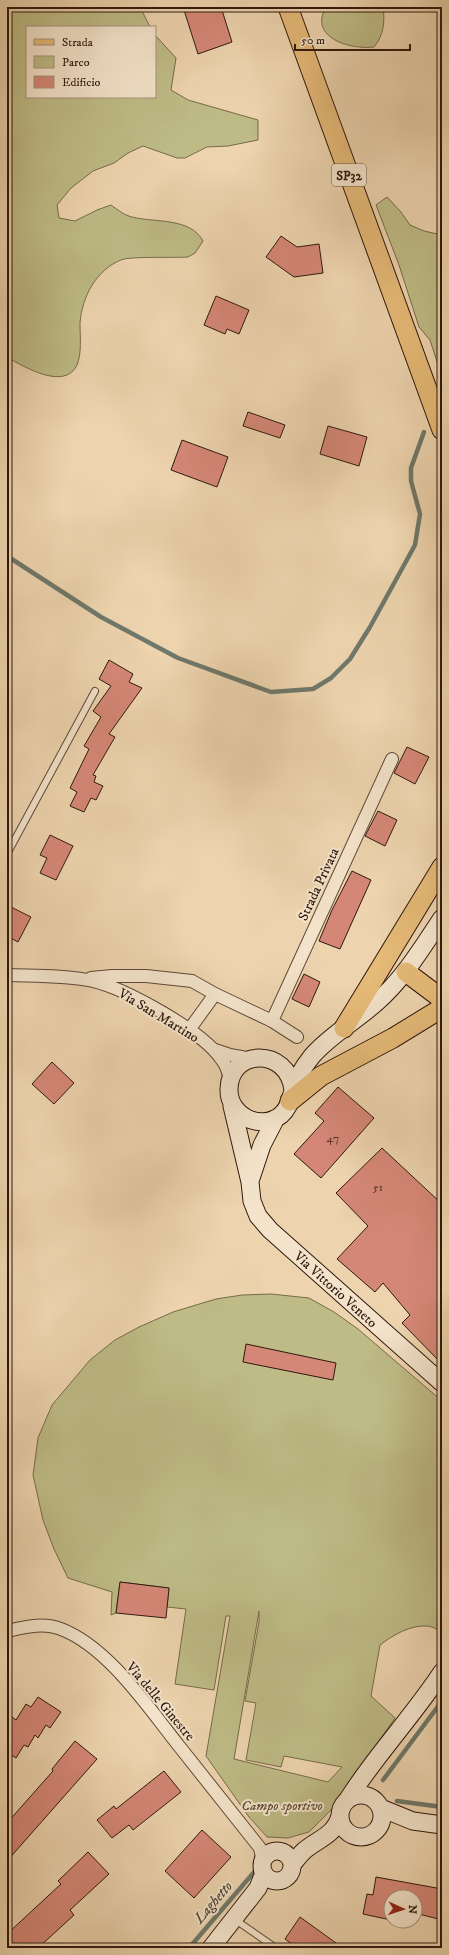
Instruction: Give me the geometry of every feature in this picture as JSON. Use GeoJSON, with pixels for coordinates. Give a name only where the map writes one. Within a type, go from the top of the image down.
{"type":"FeatureCollection","features":[{"type":"Feature","properties":{"kind":"main road","name":"SP32"},"geometry":{"type":"LineString","coordinates":[[288,7],[442,431]]}},
{"type":"Feature","properties":{"kind":"main road"},"geometry":{"type":"LineString","coordinates":[[410,342],[418,346],[425,354],[442,402]]}},
{"type":"Feature","properties":{"kind":"main road"},"geometry":{"type":"LineString","coordinates":[[344,1028],[442,867]]}},
{"type":"Feature","properties":{"kind":"main road"},"geometry":{"type":"LineString","coordinates":[[406,972],[442,999]]}},
{"type":"Feature","properties":{"kind":"main road"},"geometry":{"type":"LineString","coordinates":[[292,1095],[321,1076],[393,1038],[442,1008]]}},
{"type":"Feature","properties":{"kind":"street","name":"Strada Privata"},"geometry":{"type":"LineString","coordinates":[[272,1021],[392,759]]}},
{"type":"Feature","properties":{"kind":"street"},"geometry":{"type":"LineString","coordinates":[[250,1182],[262,1145],[276,1118],[284,1111],[304,1067],[318,1050],[378,1002],[406,972],[442,918]]}},
{"type":"Feature","properties":{"kind":"street","name":"Via San Martino"},"geometry":{"type":"LineString","coordinates":[[7,975],[80,979],[110,986],[131,995],[189,1030],[214,1050],[225,1063],[230,1079]]}},
{"type":"Feature","properties":{"kind":"street"},"geometry":{"type":"LineString","coordinates":[[80,979],[112,976],[146,976],[192,981],[215,994],[272,1021],[297,1037]]}},
{"type":"Feature","properties":{"kind":"street"},"geometry":{"type":"LineString","coordinates":[[189,1030],[215,994]]}},
{"type":"Feature","properties":{"kind":"street","name":"Via San Martino"},"geometry":{"type":"LineString","coordinates":[[214,1050],[252,1059]]}},
{"type":"Feature","properties":{"kind":"street"},"geometry":{"type":"LineString","coordinates":[[250,1182],[229,1094],[230,1079],[239,1066],[252,1059],[260,1057],[274,1060],[294,1058],[318,1050]]}},
{"type":"Feature","properties":{"kind":"street"},"geometry":{"type":"LineString","coordinates":[[274,1060],[284,1067],[289,1074],[292,1095]]}},
{"type":"Feature","properties":{"kind":"street"},"geometry":{"type":"LineString","coordinates":[[232,1103],[237,1111],[250,1120],[262,1122],[276,1118]]}},
{"type":"Feature","properties":{"kind":"street","name":"Via Vittorio Veneto"},"geometry":{"type":"LineString","coordinates":[[250,1182],[252,1201],[258,1216],[270,1230],[442,1383]]}},
{"type":"Feature","properties":{"kind":"street","name":"Via delle Ginestre"},"geometry":{"type":"LineString","coordinates":[[7,1631],[27,1626],[45,1625],[60,1629],[98,1653],[129,1682],[271,1865]]}},
{"type":"Feature","properties":{"kind":"street"},"geometry":{"type":"LineString","coordinates":[[211,1948],[234,1919],[271,1865],[292,1853],[306,1849],[324,1839],[334,1830],[342,1807],[368,1769],[417,1708],[442,1672]]}},
{"type":"Feature","properties":{"kind":"street"},"geometry":{"type":"LineString","coordinates":[[324,1839],[353,1835],[365,1836],[371,1834],[380,1826],[382,1819],[371,1782],[372,1774],[381,1754]]}},
{"type":"Feature","properties":{"kind":"street"},"geometry":{"type":"LineString","coordinates":[[348,1800],[356,1795],[363,1794],[413,1821]]}},
{"type":"Feature","properties":{"kind":"street"},"geometry":{"type":"LineString","coordinates":[[340,1816],[344,1829],[353,1835]]}},
{"type":"Feature","properties":{"kind":"street"},"geometry":{"type":"LineString","coordinates":[[380,1826],[413,1821],[442,1824]]}},
{"type":"Feature","properties":{"kind":"lane"},"geometry":{"type":"LineString","coordinates":[[7,854],[95,691]]}},
{"type":"Feature","properties":{"kind":"lane"},"geometry":{"type":"LineString","coordinates":[[234,1919],[276,1948]]}},
{"type":"Feature","properties":{"kind":"green space"},"geometry":{"type":"Polygon","coordinates":[[[7,7],[140,7],[150,26],[26,26],[26,98],[156,98],[156,36],[176,58],[171,90],[188,100],[258,120],[258,140],[228,146],[207,147],[185,158],[177,158],[143,146],[128,153],[114,163],[93,171],[71,188],[57,205],[59,218],[75,221],[111,205],[124,214],[132,217],[181,224],[197,233],[203,241],[195,253],[188,257],[126,259],[121,260],[104,270],[87,294],[81,313],[79,360],[71,373],[54,377],[33,371],[7,357],[7,7]]]}},
{"type":"Feature","properties":{"kind":"green space"},"geometry":{"type":"Polygon","coordinates":[[[326,7],[383,7],[384,17],[382,33],[374,47],[344,44],[327,34],[323,27],[322,18],[326,7]]]}},
{"type":"Feature","properties":{"kind":"green space"},"geometry":{"type":"Polygon","coordinates":[[[387,197],[401,212],[410,225],[424,231],[442,235],[442,377],[430,340],[419,327],[399,265],[376,205],[387,197]]]}},
{"type":"Feature","properties":{"kind":"green space","name":"Campo sportivo"},"geometry":{"type":"Polygon","coordinates":[[[271,1294],[309,1298],[334,1312],[358,1329],[442,1401],[442,1631],[429,1626],[414,1627],[396,1634],[380,1645],[371,1696],[395,1718],[331,1810],[309,1832],[288,1838],[267,1837],[249,1817],[206,1756],[230,1616],[226,1616],[214,1690],[175,1684],[186,1609],[167,1607],[169,1588],[120,1582],[116,1613],[111,1615],[112,1592],[68,1578],[54,1549],[43,1520],[33,1475],[38,1438],[52,1405],[90,1360],[115,1340],[139,1327],[173,1312],[216,1299],[242,1295],[271,1294]],[[259,1611],[234,1759],[328,1782],[342,1767],[284,1756],[281,1767],[246,1760],[256,1703],[245,1701],[259,1622],[259,1611]]]}},
{"type":"Feature","properties":{"kind":"building"},"geometry":{"type":"Polygon","coordinates":[[[183,7],[221,7],[232,42],[198,54],[183,7]]]}},
{"type":"Feature","properties":{"kind":"building"},"geometry":{"type":"Polygon","coordinates":[[[281,236],[297,247],[319,244],[323,273],[294,277],[266,257],[281,236]]]}},
{"type":"Feature","properties":{"kind":"building"},"geometry":{"type":"Polygon","coordinates":[[[216,296],[249,310],[239,334],[227,329],[225,334],[204,325],[216,296]]]}},
{"type":"Feature","properties":{"kind":"building"},"geometry":{"type":"Polygon","coordinates":[[[248,412],[285,425],[280,438],[243,426],[248,412]]]}},
{"type":"Feature","properties":{"kind":"building"},"geometry":{"type":"Polygon","coordinates":[[[328,426],[367,437],[359,466],[320,454],[328,426]]]}},
{"type":"Feature","properties":{"kind":"building"},"geometry":{"type":"Polygon","coordinates":[[[182,440],[228,457],[217,487],[171,470],[182,440]]]}},
{"type":"Feature","properties":{"kind":"building"},"geometry":{"type":"Polygon","coordinates":[[[109,660],[133,674],[129,682],[142,688],[109,734],[115,737],[93,775],[96,776],[94,782],[103,786],[96,800],[91,798],[84,812],[70,806],[77,792],[70,788],[89,749],[84,746],[101,717],[93,711],[111,686],[99,679],[109,660]]]}},
{"type":"Feature","properties":{"kind":"building"},"geometry":{"type":"Polygon","coordinates":[[[407,747],[429,757],[415,784],[394,773],[407,747]]]}},
{"type":"Feature","properties":{"kind":"building"},"geometry":{"type":"Polygon","coordinates":[[[378,811],[397,820],[385,846],[365,836],[378,811]]]}},
{"type":"Feature","properties":{"kind":"building"},"geometry":{"type":"Polygon","coordinates":[[[50,835],[73,846],[56,880],[40,873],[47,858],[40,855],[50,835]]]}},
{"type":"Feature","properties":{"kind":"building"},"geometry":{"type":"Polygon","coordinates":[[[352,871],[371,880],[340,949],[319,941],[332,910],[352,871]]]}},
{"type":"Feature","properties":{"kind":"building"},"geometry":{"type":"Polygon","coordinates":[[[7,905],[31,917],[18,942],[7,936],[7,905]]]}},
{"type":"Feature","properties":{"kind":"building"},"geometry":{"type":"Polygon","coordinates":[[[304,974],[320,982],[309,1007],[292,999],[304,974]]]}},
{"type":"Feature","properties":{"kind":"building"},"geometry":{"type":"Polygon","coordinates":[[[52,1062],[74,1083],[54,1104],[32,1084],[52,1062]]]}},
{"type":"Feature","properties":{"kind":"building"},"geometry":{"type":"Polygon","coordinates":[[[338,1087],[374,1118],[321,1178],[294,1154],[324,1121],[315,1113],[338,1087]]]}},
{"type":"Feature","properties":{"kind":"building"},"geometry":{"type":"Polygon","coordinates":[[[382,1148],[442,1204],[442,1364],[402,1323],[410,1315],[383,1283],[375,1292],[337,1259],[368,1226],[336,1193],[382,1148]]]}},
{"type":"Feature","properties":{"kind":"building"},"geometry":{"type":"Polygon","coordinates":[[[246,1344],[336,1363],[333,1380],[243,1362],[246,1344]]]}},
{"type":"Feature","properties":{"kind":"building"},"geometry":{"type":"Polygon","coordinates":[[[120,1582],[169,1588],[166,1618],[116,1613],[120,1582]]]}},
{"type":"Feature","properties":{"kind":"building"},"geometry":{"type":"Polygon","coordinates":[[[38,1697],[61,1712],[50,1728],[46,1725],[38,1738],[35,1735],[28,1747],[24,1745],[16,1758],[7,1752],[7,1725],[12,1717],[16,1720],[26,1704],[31,1707],[38,1697]]]}},
{"type":"Feature","properties":{"kind":"building"},"geometry":{"type":"Polygon","coordinates":[[[75,1741],[97,1759],[7,1861],[7,1823],[53,1771],[52,1769],[75,1741]]]}},
{"type":"Feature","properties":{"kind":"building"},"geometry":{"type":"Polygon","coordinates":[[[164,1771],[181,1792],[133,1830],[129,1825],[112,1838],[97,1820],[114,1806],[116,1809],[164,1771]]]}},
{"type":"Feature","properties":{"kind":"building"},"geometry":{"type":"Polygon","coordinates":[[[202,1830],[231,1857],[194,1898],[165,1871],[202,1830]]]}},
{"type":"Feature","properties":{"kind":"building"},"geometry":{"type":"Polygon","coordinates":[[[88,1852],[109,1874],[70,1910],[74,1915],[38,1948],[7,1948],[7,1934],[61,1884],[58,1881],[88,1852]]]}},
{"type":"Feature","properties":{"kind":"building"},"geometry":{"type":"Polygon","coordinates":[[[376,1877],[442,1889],[442,1920],[423,1915],[423,1889],[383,1889],[383,1918],[363,1914],[367,1894],[373,1895],[376,1877]]]}},
{"type":"Feature","properties":{"kind":"building"},"geometry":{"type":"Polygon","coordinates":[[[300,1917],[343,1948],[297,1948],[285,1939],[300,1917]]]}},
{"type":"Feature","properties":{"kind":"waterway"},"geometry":{"type":"LineString","coordinates":[[7,556],[101,617],[178,658],[271,692],[313,689],[331,678],[350,659],[370,627],[415,545],[420,514],[411,481],[411,468],[424,432]]}},
{"type":"Feature","properties":{"kind":"waterway"},"geometry":{"type":"LineString","coordinates":[[383,1780],[442,1701]]}},
{"type":"Feature","properties":{"kind":"waterway","name":"Laghetto"},"geometry":{"type":"LineString","coordinates":[[397,1801],[442,1807]]}},
{"type":"Feature","properties":{"kind":"waterway","name":"Laghetto"},"geometry":{"type":"LineString","coordinates":[[189,1948],[255,1871]]}}]}
